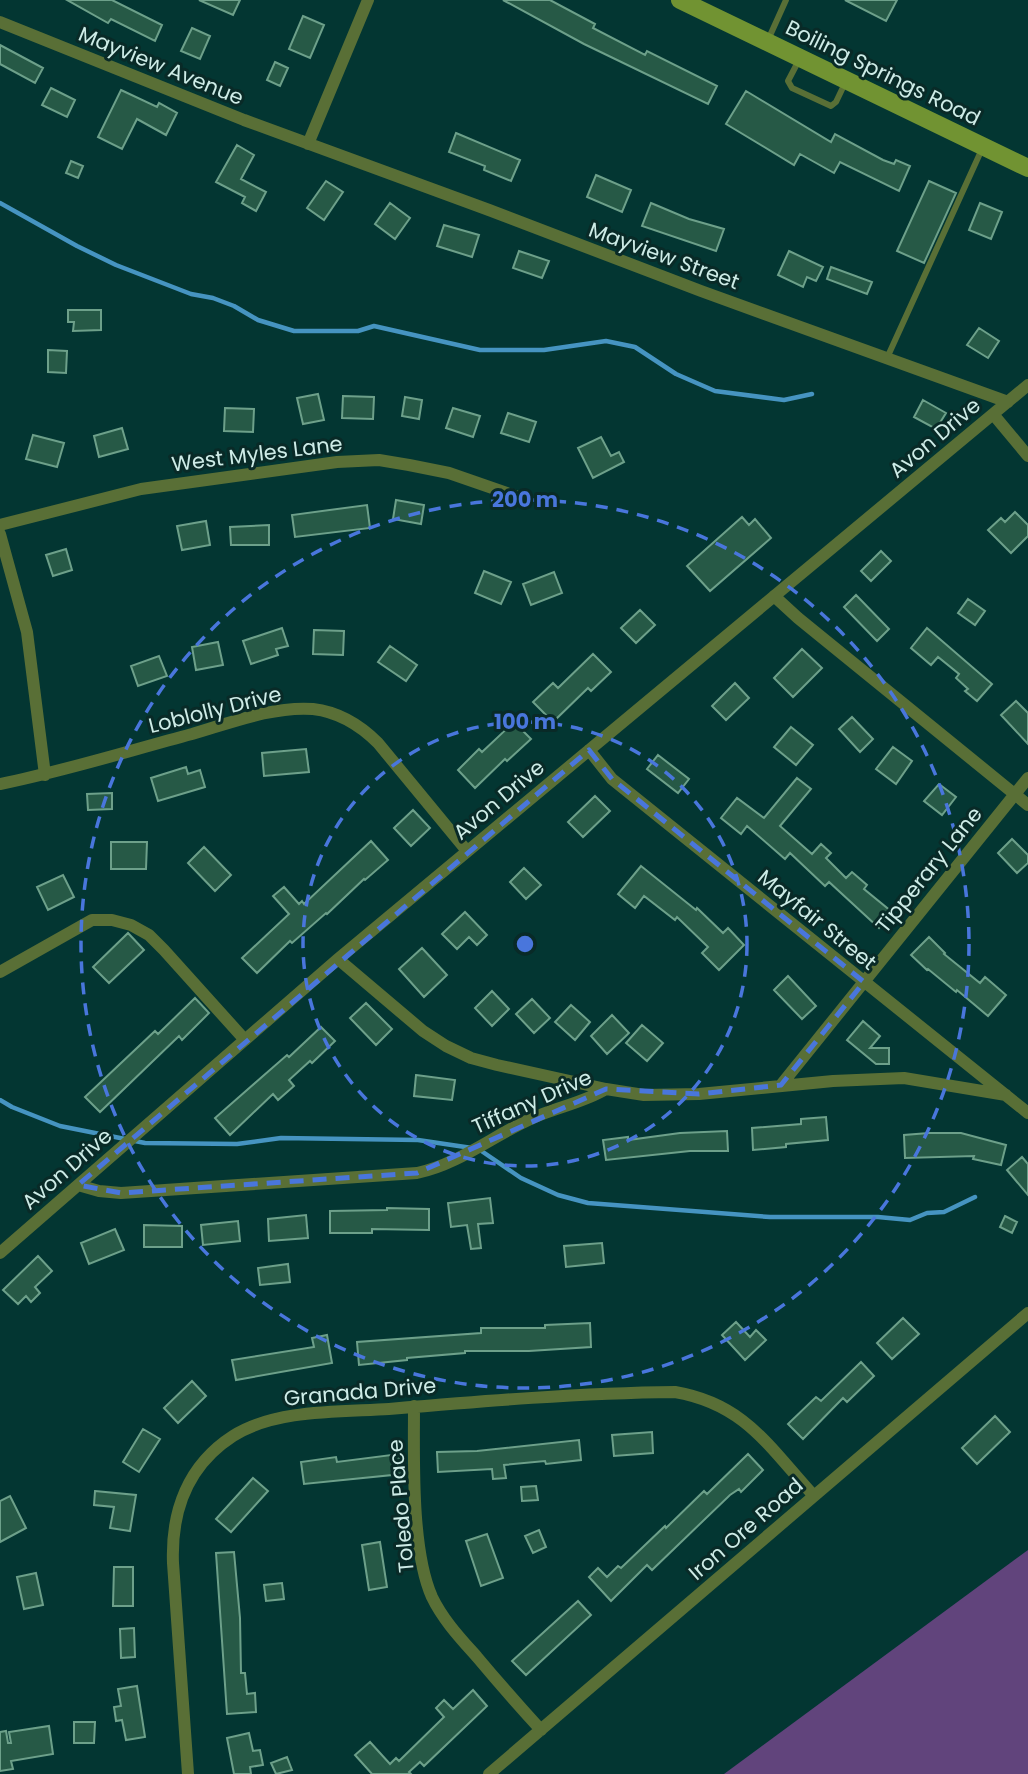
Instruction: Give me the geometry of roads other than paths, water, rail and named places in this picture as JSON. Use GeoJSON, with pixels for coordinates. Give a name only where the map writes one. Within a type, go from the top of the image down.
{"type":"FeatureCollection","features":[{"type":"Feature","properties":{"kind":"main road","name":"Boiling Springs Road"},"geometry":{"type":"LineString","coordinates":[[685,1],[1028,168]]}},
{"type":"Feature","properties":{"kind":"street"},"geometry":{"type":"LineString","coordinates":[[308,144],[368,0]]}},
{"type":"Feature","properties":{"kind":"street","name":"Mayview Avenue"},"geometry":{"type":"LineString","coordinates":[[0,22],[308,144]]}},
{"type":"Feature","properties":{"kind":"street","name":"Mayview Street"},"geometry":{"type":"LineString","coordinates":[[308,144],[1008,402]]}},
{"type":"Feature","properties":{"kind":"street","name":"Avon Drive"},"geometry":{"type":"LineString","coordinates":[[0,1252],[338,959],[1028,385]]}},
{"type":"Feature","properties":{"kind":"street"},"geometry":{"type":"LineString","coordinates":[[993,414],[1028,456]]}},
{"type":"Feature","properties":{"kind":"street","name":"West Myles Lane"},"geometry":{"type":"LineString","coordinates":[[0,525],[141,489],[337,462],[379,460],[409,465],[449,473],[518,498]]}},
{"type":"Feature","properties":{"kind":"street"},"geometry":{"type":"LineString","coordinates":[[0,534],[27,632],[45,775]]}},
{"type":"Feature","properties":{"kind":"street"},"geometry":{"type":"LineString","coordinates":[[774,596],[1028,805]]}},
{"type":"Feature","properties":{"kind":"street","name":"Loblolly Drive"},"geometry":{"type":"LineString","coordinates":[[0,784],[45,775],[255,716],[312,709],[331,712],[365,730],[467,851]]}},
{"type":"Feature","properties":{"kind":"street","name":"Mayfair Street"},"geometry":{"type":"LineString","coordinates":[[589,750],[612,779],[1028,1113]]}},
{"type":"Feature","properties":{"kind":"street","name":"Tipperary Lane"},"geometry":{"type":"LineString","coordinates":[[781,1085],[1028,778]]}},
{"type":"Feature","properties":{"kind":"street"},"geometry":{"type":"LineString","coordinates":[[0,972],[92,920],[122,923],[140,930],[157,942],[245,1040]]}},
{"type":"Feature","properties":{"kind":"street"},"geometry":{"type":"LineString","coordinates":[[338,959],[423,1031],[446,1046],[471,1058],[497,1065],[606,1089]]}},
{"type":"Feature","properties":{"kind":"street","name":"Tiffany Drive"},"geometry":{"type":"LineString","coordinates":[[78,1185],[121,1193],[417,1173],[451,1163],[514,1126],[595,1096],[606,1089],[644,1095],[699,1094],[781,1085],[904,1079],[1006,1095]]}},
{"type":"Feature","properties":{"kind":"street","name":"Iron Ore Road"},"geometry":{"type":"LineString","coordinates":[[489,1774],[1028,1313]]}},
{"type":"Feature","properties":{"kind":"street","name":"Granada Drive"},"geometry":{"type":"LineString","coordinates":[[188,1774],[172,1538],[176,1513],[191,1479],[215,1450],[235,1434],[257,1424],[282,1417],[414,1406],[675,1392],[695,1395],[718,1404],[749,1424],[814,1496]]}},
{"type":"Feature","properties":{"kind":"street","name":"Toledo Place"},"geometry":{"type":"LineString","coordinates":[[414,1406],[417,1515],[425,1575],[432,1598],[444,1619],[541,1730]]}},
{"type":"Feature","properties":{"kind":"lane"},"geometry":{"type":"LineString","coordinates":[[767,42],[786,0]]}},
{"type":"Feature","properties":{"kind":"lane"},"geometry":{"type":"LineString","coordinates":[[800,58],[788,81],[792,88],[831,106],[836,102],[846,80]]}},
{"type":"Feature","properties":{"kind":"lane"},"geometry":{"type":"LineString","coordinates":[[887,358],[983,146]]}},
{"type":"Feature","properties":{"kind":"waterway"},"geometry":{"type":"LineString","coordinates":[[0,203],[116,265],[191,294],[213,298],[258,320],[294,331],[358,331],[374,326],[480,350],[544,350],[606,341],[635,347],[676,374],[715,391],[784,400],[812,394]]}},
{"type":"Feature","properties":{"kind":"waterway"},"geometry":{"type":"LineString","coordinates":[[0,1100],[60,1126],[145,1143],[237,1144],[281,1138],[418,1140],[472,1148]]}},
{"type":"Feature","properties":{"kind":"waterway"},"geometry":{"type":"LineString","coordinates":[[480,1150],[521,1178],[558,1195],[588,1203],[770,1217],[878,1217],[910,1220],[927,1213],[944,1212],[975,1197]]}}]}
